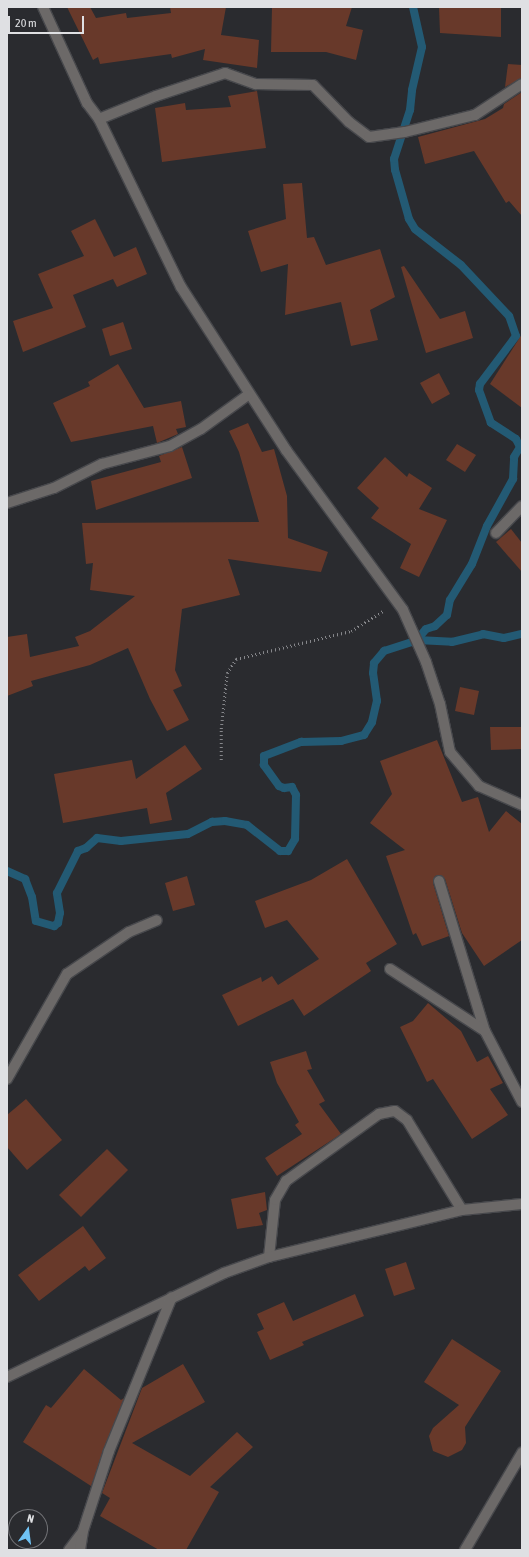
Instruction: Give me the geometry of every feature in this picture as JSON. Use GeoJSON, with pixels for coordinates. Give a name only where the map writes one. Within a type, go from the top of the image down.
{"type":"FeatureCollection","features":[{"type":"Feature","properties":{"kind":"street"},"geometry":{"type":"LineString","coordinates":[[43,7],[87,103],[99,119],[181,287],[248,395],[400,606],[426,662],[440,704],[450,752],[479,786],[522,805]]}},
{"type":"Feature","properties":{"kind":"street"},"geometry":{"type":"LineString","coordinates":[[99,119],[156,96],[225,73],[256,84],[313,85],[350,122],[369,137],[405,132],[475,115],[522,84]]}},
{"type":"Feature","properties":{"kind":"street"},"geometry":{"type":"LineString","coordinates":[[7,503],[54,488],[102,464],[170,446],[201,429],[248,395]]}},
{"type":"Feature","properties":{"kind":"street"},"geometry":{"type":"LineString","coordinates":[[496,533],[522,506]]}},
{"type":"Feature","properties":{"kind":"street"},"geometry":{"type":"LineString","coordinates":[[439,881],[485,1031],[522,1102]]}},
{"type":"Feature","properties":{"kind":"street"},"geometry":{"type":"LineString","coordinates":[[7,1079],[67,974],[129,932],[157,920]]}},
{"type":"Feature","properties":{"kind":"street"},"geometry":{"type":"LineString","coordinates":[[390,969],[485,1031]]}},
{"type":"Feature","properties":{"kind":"street"},"geometry":{"type":"LineString","coordinates":[[269,1257],[275,1200],[286,1181],[379,1114],[395,1111],[407,1120],[462,1210]]}},
{"type":"Feature","properties":{"kind":"street"},"geometry":{"type":"LineString","coordinates":[[7,1377],[224,1273],[269,1257],[462,1210],[522,1204]]}},
{"type":"Feature","properties":{"kind":"street"},"geometry":{"type":"LineString","coordinates":[[80,1550],[83,1531],[109,1451],[172,1297]]}},
{"type":"Feature","properties":{"kind":"street"},"geometry":{"type":"LineString","coordinates":[[465,1550],[522,1452]]}},
{"type":"Feature","properties":{"kind":"street"},"geometry":{"type":"LineString","coordinates":[[69,1550],[83,1531]]}},
{"type":"Feature","properties":{"kind":"path"},"geometry":{"type":"LineString","coordinates":[[221,760],[221,729],[227,674],[236,659],[351,631],[400,606]]}},
{"type":"Feature","properties":{"kind":"building"},"geometry":{"type":"Polygon","coordinates":[[[67,7],[90,7],[96,18],[126,13],[127,18],[171,13],[170,7],[226,7],[221,35],[259,40],[257,68],[203,60],[205,49],[172,58],[171,54],[100,64],[98,57],[93,60],[67,7]]]}},
{"type":"Feature","properties":{"kind":"building"},"geometry":{"type":"Polygon","coordinates":[[[272,7],[352,7],[346,26],[363,30],[356,60],[326,52],[271,52],[272,7]]]}},
{"type":"Feature","properties":{"kind":"building"},"geometry":{"type":"Polygon","coordinates":[[[439,7],[501,7],[501,37],[440,33],[439,7]]]}},
{"type":"Feature","properties":{"kind":"building"},"geometry":{"type":"Polygon","coordinates":[[[508,64],[522,65],[522,78],[505,87],[508,64]]]}},
{"type":"Feature","properties":{"kind":"building"},"geometry":{"type":"Polygon","coordinates":[[[257,91],[266,148],[162,162],[155,108],[185,103],[186,110],[231,107],[228,96],[257,91]]]}},
{"type":"Feature","properties":{"kind":"building"},"geometry":{"type":"Polygon","coordinates":[[[522,92],[522,216],[509,201],[506,203],[474,151],[425,164],[418,137],[485,119],[503,108],[504,104],[522,92]]]}},
{"type":"Feature","properties":{"kind":"building"},"geometry":{"type":"Polygon","coordinates":[[[302,183],[307,238],[314,237],[326,265],[380,249],[395,297],[370,310],[378,340],[351,346],[341,302],[285,315],[288,264],[261,272],[248,231],[286,219],[283,184],[302,183]]]}},
{"type":"Feature","properties":{"kind":"building"},"geometry":{"type":"Polygon","coordinates":[[[95,219],[114,257],[136,247],[147,274],[117,287],[113,279],[73,295],[86,327],[23,352],[13,321],[53,308],[38,274],[84,256],[71,231],[95,219]]]}},
{"type":"Feature","properties":{"kind":"building"},"geometry":{"type":"Polygon","coordinates":[[[404,266],[440,319],[465,311],[473,338],[426,353],[401,267],[404,266]]]}},
{"type":"Feature","properties":{"kind":"building"},"geometry":{"type":"Polygon","coordinates":[[[123,322],[132,349],[110,356],[102,329],[123,322]]]}},
{"type":"Feature","properties":{"kind":"building"},"geometry":{"type":"Polygon","coordinates":[[[522,334],[522,408],[490,384],[522,334]]]}},
{"type":"Feature","properties":{"kind":"building"},"geometry":{"type":"Polygon","coordinates":[[[118,364],[144,408],[181,401],[186,427],[176,429],[178,434],[157,443],[153,426],[71,442],[53,403],[90,386],[88,382],[118,364]]]}},
{"type":"Feature","properties":{"kind":"building"},"geometry":{"type":"Polygon","coordinates":[[[439,373],[450,394],[432,404],[420,383],[439,373]]]}},
{"type":"Feature","properties":{"kind":"building"},"geometry":{"type":"Polygon","coordinates":[[[248,423],[262,452],[274,449],[287,496],[288,538],[328,552],[321,572],[228,559],[240,595],[182,609],[175,670],[182,686],[173,690],[189,720],[167,731],[150,699],[128,648],[90,665],[31,681],[33,686],[7,696],[7,637],[27,634],[30,657],[79,646],[75,637],[90,631],[135,596],[90,590],[93,563],[86,564],[82,523],[259,522],[239,452],[229,431],[248,423]]]}},
{"type":"Feature","properties":{"kind":"building"},"geometry":{"type":"Polygon","coordinates":[[[457,444],[476,455],[465,472],[446,460],[457,444]]]}},
{"type":"Feature","properties":{"kind":"building"},"geometry":{"type":"Polygon","coordinates":[[[182,447],[192,478],[96,510],[91,481],[161,462],[159,456],[182,447]]]}},
{"type":"Feature","properties":{"kind":"building"},"geometry":{"type":"Polygon","coordinates":[[[385,457],[407,477],[409,473],[432,488],[419,509],[447,520],[419,577],[400,568],[411,544],[371,518],[379,508],[357,488],[385,457]]]}},
{"type":"Feature","properties":{"kind":"building"},"geometry":{"type":"Polygon","coordinates":[[[511,529],[522,543],[522,572],[496,542],[511,529]]]}},
{"type":"Feature","properties":{"kind":"building"},"geometry":{"type":"Polygon","coordinates":[[[460,687],[479,691],[474,715],[455,711],[460,687]]]}},
{"type":"Feature","properties":{"kind":"building"},"geometry":{"type":"Polygon","coordinates":[[[490,727],[522,727],[522,749],[491,750],[490,727]]]}},
{"type":"Feature","properties":{"kind":"building"},"geometry":{"type":"Polygon","coordinates":[[[437,740],[462,802],[478,797],[489,832],[506,811],[522,824],[522,940],[484,966],[462,933],[445,879],[441,875],[435,876],[433,883],[449,936],[422,946],[416,933],[413,935],[386,856],[405,850],[370,823],[392,794],[380,761],[437,740]]]}},
{"type":"Feature","properties":{"kind":"building"},"geometry":{"type":"Polygon","coordinates":[[[185,745],[202,769],[166,793],[172,820],[150,824],[147,808],[63,823],[54,774],[132,760],[136,779],[185,745]]]}},
{"type":"Feature","properties":{"kind":"building"},"geometry":{"type":"Polygon","coordinates":[[[347,859],[397,944],[366,963],[371,971],[304,1016],[293,999],[238,1026],[222,995],[261,977],[262,982],[272,976],[278,985],[319,959],[287,920],[265,928],[255,901],[311,880],[347,859]]]}},
{"type":"Feature","properties":{"kind":"building"},"geometry":{"type":"Polygon","coordinates":[[[187,876],[195,905],[173,911],[165,883],[187,876]]]}},
{"type":"Feature","properties":{"kind":"building"},"geometry":{"type":"Polygon","coordinates":[[[428,1003],[461,1031],[477,1062],[488,1056],[503,1083],[490,1089],[508,1115],[472,1139],[433,1079],[427,1082],[400,1027],[413,1021],[428,1003]]]}},
{"type":"Feature","properties":{"kind":"building"},"geometry":{"type":"Polygon","coordinates":[[[306,1051],[312,1069],[307,1070],[325,1101],[319,1104],[341,1134],[277,1176],[265,1158],[302,1134],[295,1125],[299,1122],[277,1083],[270,1062],[306,1051]]]}},
{"type":"Feature","properties":{"kind":"building"},"geometry":{"type":"Polygon","coordinates":[[[26,1099],[62,1140],[27,1170],[7,1147],[7,1115],[26,1099]]]}},
{"type":"Feature","properties":{"kind":"building"},"geometry":{"type":"Polygon","coordinates":[[[107,1149],[128,1170],[81,1217],[59,1195],[107,1149]]]}},
{"type":"Feature","properties":{"kind":"building"},"geometry":{"type":"Polygon","coordinates":[[[265,1192],[267,1210],[259,1213],[263,1225],[237,1229],[231,1199],[265,1192]]]}},
{"type":"Feature","properties":{"kind":"building"},"geometry":{"type":"Polygon","coordinates":[[[83,1226],[106,1258],[89,1271],[85,1266],[39,1301],[18,1275],[83,1226]]]}},
{"type":"Feature","properties":{"kind":"building"},"geometry":{"type":"Polygon","coordinates":[[[406,1262],[415,1289],[394,1296],[385,1269],[406,1262]]]}},
{"type":"Feature","properties":{"kind":"building"},"geometry":{"type":"Polygon","coordinates":[[[355,1294],[364,1316],[302,1342],[304,1345],[270,1360],[257,1332],[264,1329],[257,1314],[284,1302],[293,1321],[355,1294]]]}},
{"type":"Feature","properties":{"kind":"building"},"geometry":{"type":"Polygon","coordinates":[[[452,1339],[501,1371],[465,1427],[466,1443],[462,1450],[448,1457],[433,1451],[429,1436],[433,1428],[459,1405],[424,1382],[452,1339]]]}},
{"type":"Feature","properties":{"kind":"building"},"geometry":{"type":"Polygon","coordinates":[[[183,1364],[205,1402],[132,1443],[190,1476],[237,1432],[253,1447],[210,1487],[219,1492],[186,1550],[159,1550],[100,1516],[110,1498],[102,1493],[142,1388],[183,1364]]]}},
{"type":"Feature","properties":{"kind":"building"},"geometry":{"type":"Polygon","coordinates":[[[84,1369],[121,1400],[124,1398],[91,1486],[23,1442],[46,1405],[51,1408],[84,1369]]]}},
{"type":"Feature","properties":{"kind":"waterway"},"geometry":{"type":"LineString","coordinates":[[7,871],[25,879],[32,897],[36,921],[54,926],[58,923],[60,913],[57,893],[78,851],[86,848],[97,838],[121,841],[188,834],[212,822],[225,821],[247,825],[280,851],[288,851],[295,839],[296,795],[292,787],[284,788],[279,786],[264,765],[264,756],[301,742],[341,741],[364,735],[372,722],[377,701],[373,673],[374,663],[384,651],[417,640],[426,629],[435,626],[447,615],[450,600],[472,564],[487,526],[513,479],[514,457],[520,447],[516,439],[491,423],[479,390],[480,384],[516,336],[509,316],[461,265],[415,229],[409,219],[395,170],[394,159],[410,110],[412,90],[422,47],[413,7]]}},
{"type":"Feature","properties":{"kind":"waterway"},"geometry":{"type":"LineString","coordinates":[[417,640],[452,642],[483,634],[504,638],[522,634]]}}]}
